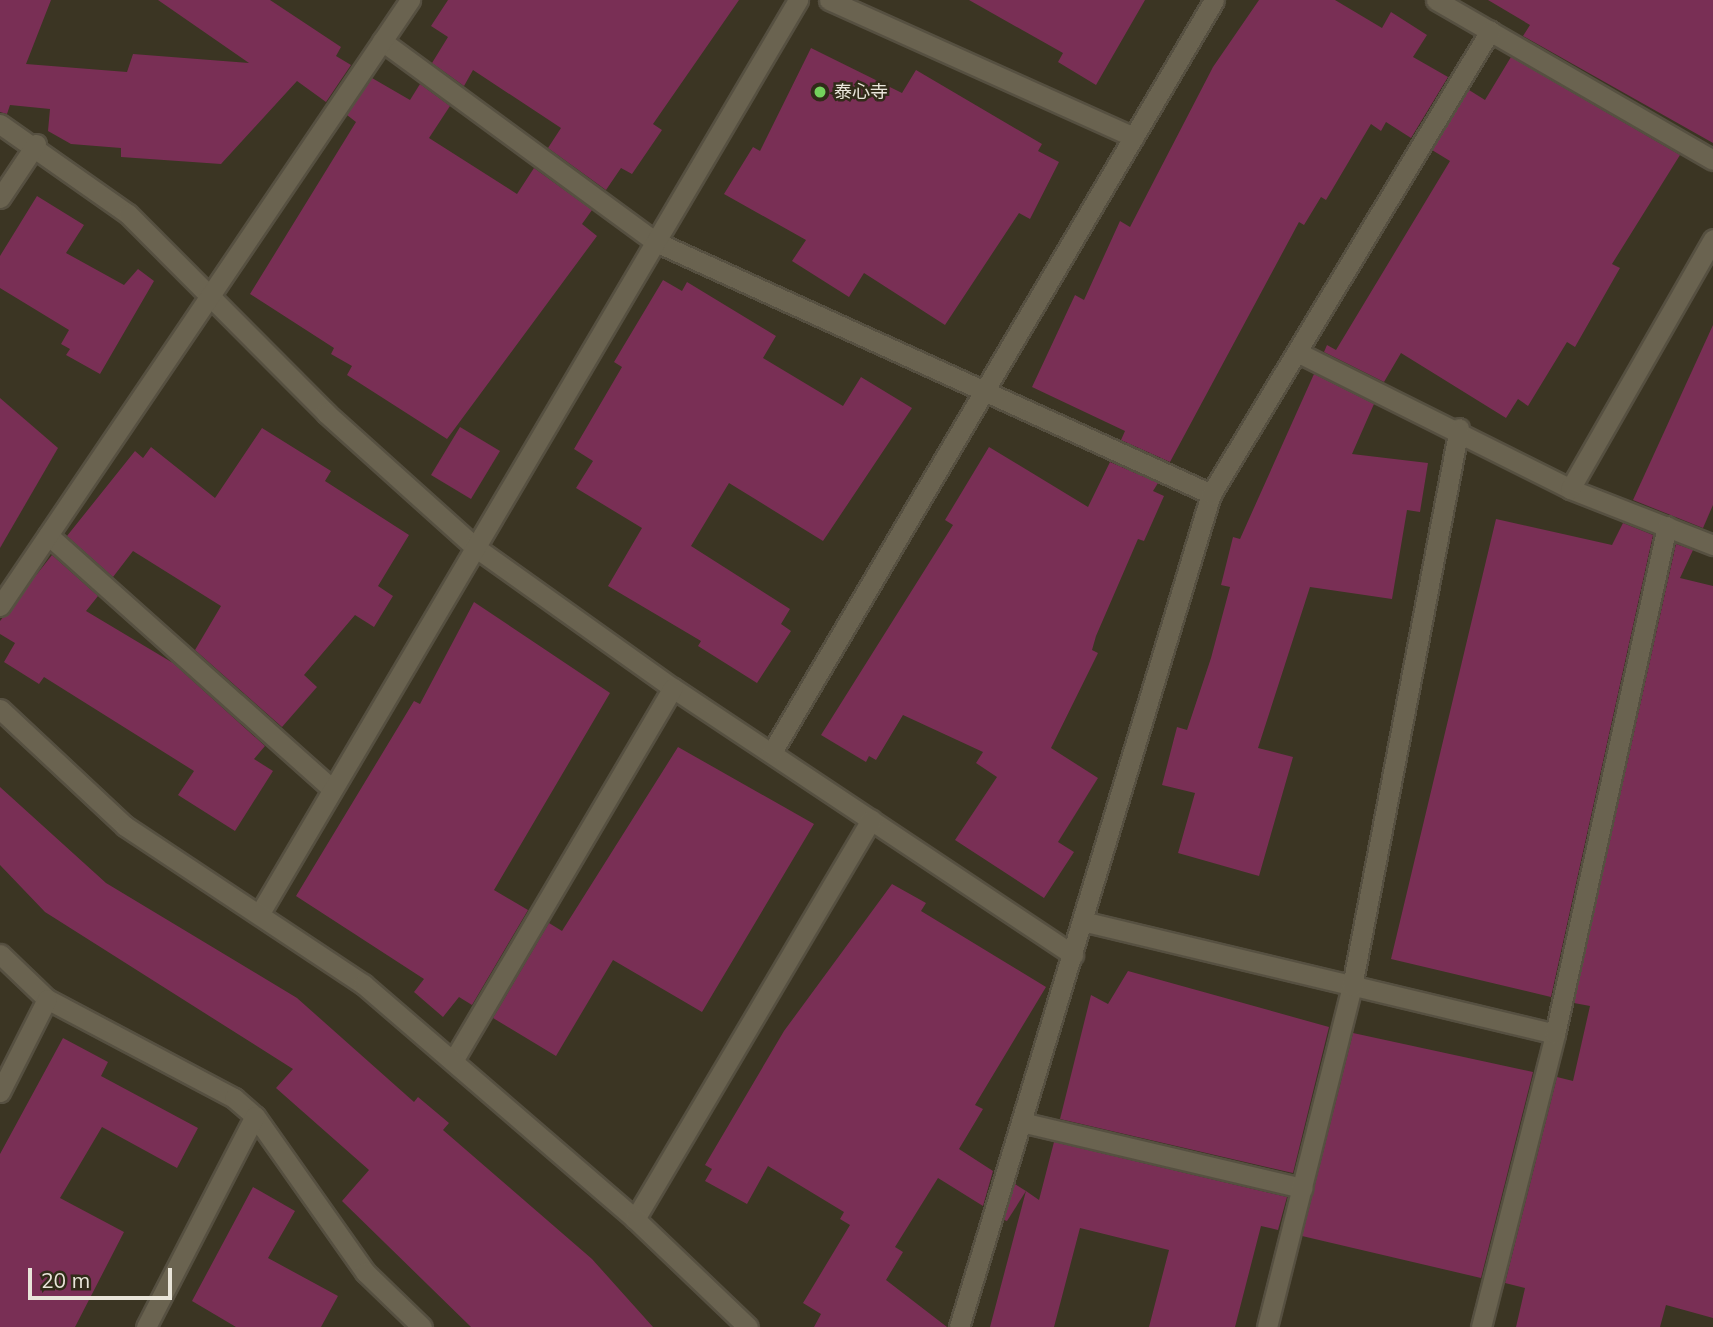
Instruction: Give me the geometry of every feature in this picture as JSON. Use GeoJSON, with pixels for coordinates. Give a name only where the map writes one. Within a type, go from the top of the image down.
{"type":"FeatureCollection","features":[{"type":"Feature","properties":{"kind":"street"},"geometry":{"type":"LineString","coordinates":[[0,606],[410,0]]}},
{"type":"Feature","properties":{"kind":"street"},"geometry":{"type":"LineString","coordinates":[[260,913],[798,0]]}},
{"type":"Feature","properties":{"kind":"street"},"geometry":{"type":"LineString","coordinates":[[829,0],[1134,137]]}},
{"type":"Feature","properties":{"kind":"street"},"geometry":{"type":"LineString","coordinates":[[772,752],[1214,0]]}},
{"type":"Feature","properties":{"kind":"street"},"geometry":{"type":"LineString","coordinates":[[1436,0],[1713,159]]}},
{"type":"Feature","properties":{"kind":"street"},"geometry":{"type":"LineString","coordinates":[[959,1327],[1025,1123],[1073,955],[1086,922],[1210,494],[1490,31]]}},
{"type":"Feature","properties":{"kind":"street"},"geometry":{"type":"LineString","coordinates":[[382,41],[656,242],[986,388],[1210,494]]}},
{"type":"Feature","properties":{"kind":"street"},"geometry":{"type":"LineString","coordinates":[[0,124],[36,144],[128,214],[327,413],[475,547],[673,688],[1073,955]]}},
{"type":"Feature","properties":{"kind":"street"},"geometry":{"type":"LineString","coordinates":[[0,198],[36,144]]}},
{"type":"Feature","properties":{"kind":"street"},"geometry":{"type":"LineString","coordinates":[[1570,489],[1713,239]]}},
{"type":"Feature","properties":{"kind":"street"},"geometry":{"type":"LineString","coordinates":[[1297,352],[1459,428],[1570,489],[1713,545]]}},
{"type":"Feature","properties":{"kind":"street"},"geometry":{"type":"LineString","coordinates":[[1267,1327],[1352,986],[1459,428]]}},
{"type":"Feature","properties":{"kind":"street"},"geometry":{"type":"LineString","coordinates":[[1481,1327],[1555,1034],[1667,526]]}},
{"type":"Feature","properties":{"kind":"street"},"geometry":{"type":"LineString","coordinates":[[48,535],[332,789]]}},
{"type":"Feature","properties":{"kind":"street"},"geometry":{"type":"LineString","coordinates":[[453,1061],[673,688]]}},
{"type":"Feature","properties":{"kind":"street"},"geometry":{"type":"LineString","coordinates":[[0,709],[125,826],[260,913],[363,984],[635,1219],[748,1327]]}},
{"type":"Feature","properties":{"kind":"street"},"geometry":{"type":"LineString","coordinates":[[635,1219],[871,820]]}},
{"type":"Feature","properties":{"kind":"street"},"geometry":{"type":"LineString","coordinates":[[1086,922],[1555,1034]]}},
{"type":"Feature","properties":{"kind":"street"},"geometry":{"type":"LineString","coordinates":[[0,954],[47,999],[234,1098],[255,1116],[365,1272],[422,1327]]}},
{"type":"Feature","properties":{"kind":"street"},"geometry":{"type":"LineString","coordinates":[[0,1092],[47,999]]}},
{"type":"Feature","properties":{"kind":"street"},"geometry":{"type":"LineString","coordinates":[[146,1327],[255,1116]]}},
{"type":"Feature","properties":{"kind":"street"},"geometry":{"type":"LineString","coordinates":[[1025,1123],[1303,1188]]}},
{"type":"Feature","properties":{"kind":"building"},"geometry":{"type":"Polygon","coordinates":[[[0,0],[51,0],[26,64],[127,72],[133,54],[249,63],[158,0],[270,0],[341,47],[336,56],[351,65],[326,102],[297,81],[221,164],[121,157],[121,148],[71,144],[48,131],[50,109],[10,105],[7,114],[0,112],[0,0]]]}},
{"type":"Feature","properties":{"kind":"building"},"geometry":{"type":"Polygon","coordinates":[[[448,0],[739,0],[653,124],[662,130],[632,174],[621,168],[606,190],[548,148],[561,128],[473,70],[464,86],[432,63],[448,37],[431,26],[448,0]]]}},
{"type":"Feature","properties":{"kind":"building"},"geometry":{"type":"Polygon","coordinates":[[[969,0],[1145,0],[1096,85],[1058,62],[1063,53],[969,0]]]}},
{"type":"Feature","properties":{"kind":"building"},"geometry":{"type":"Polygon","coordinates":[[[1259,0],[1335,0],[1382,28],[1391,12],[1427,35],[1413,57],[1448,77],[1411,138],[1386,122],[1381,131],[1371,124],[1326,200],[1321,197],[1304,225],[1299,222],[1170,462],[1121,440],[1125,431],[1032,387],[1075,295],[1084,300],[1120,221],[1130,227],[1213,67],[1259,0]]]}},
{"type":"Feature","properties":{"kind":"building"},"geometry":{"type":"Polygon","coordinates":[[[1488,0],[1713,0],[1713,143],[1523,36],[1530,25],[1488,0]]]}},
{"type":"Feature","properties":{"kind":"building"},"geometry":{"type":"Polygon","coordinates":[[[811,48],[902,93],[916,70],[1042,144],[1038,151],[1059,162],[1030,219],[1019,213],[945,325],[864,273],[849,297],[792,261],[806,240],[724,194],[753,147],[760,151],[811,48]]]}},
{"type":"Feature","properties":{"kind":"building"},"geometry":{"type":"Polygon","coordinates":[[[1511,57],[1680,155],[1612,264],[1620,268],[1575,347],[1567,342],[1528,406],[1518,399],[1506,418],[1401,353],[1384,382],[1324,352],[1327,345],[1336,350],[1450,161],[1432,150],[1469,90],[1485,100],[1511,57]]]}},
{"type":"Feature","properties":{"kind":"building"},"geometry":{"type":"Polygon","coordinates":[[[372,78],[410,100],[420,84],[450,106],[429,138],[517,194],[534,168],[592,210],[582,224],[597,236],[447,439],[347,375],[352,366],[331,354],[334,348],[250,294],[356,122],[347,115],[372,78]]]}},
{"type":"Feature","properties":{"kind":"building"},"geometry":{"type":"Polygon","coordinates":[[[37,196],[84,225],[66,253],[124,285],[138,269],[154,281],[100,374],[66,355],[70,349],[61,344],[69,330],[0,288],[0,256],[37,196]]]}},
{"type":"Feature","properties":{"kind":"building"},"geometry":{"type":"Polygon","coordinates":[[[663,280],[682,291],[687,282],[776,336],[763,358],[843,406],[861,377],[912,408],[823,541],[729,483],[691,546],[790,609],[781,624],[791,631],[757,683],[698,646],[701,641],[608,586],[642,528],[576,488],[593,461],[574,449],[622,367],[614,362],[663,280]]]}},
{"type":"Feature","properties":{"kind":"building"},"geometry":{"type":"Polygon","coordinates":[[[1713,325],[1713,505],[1703,528],[1633,500],[1713,325]]]}},
{"type":"Feature","properties":{"kind":"building"},"geometry":{"type":"Polygon","coordinates":[[[1314,374],[1374,404],[1352,454],[1428,463],[1420,512],[1407,510],[1392,599],[1310,587],[1258,748],[1293,757],[1259,876],[1178,853],[1195,793],[1162,785],[1177,727],[1187,730],[1211,658],[1230,587],[1221,585],[1233,537],[1240,539],[1314,374]]]}},
{"type":"Feature","properties":{"kind":"building"},"geometry":{"type":"Polygon","coordinates":[[[0,398],[58,448],[0,548],[0,398]]]}},
{"type":"Feature","properties":{"kind":"building"},"geometry":{"type":"Polygon","coordinates":[[[460,427],[500,451],[471,499],[431,475],[460,427]]]}},
{"type":"Feature","properties":{"kind":"building"},"geometry":{"type":"Polygon","coordinates":[[[262,428],[331,471],[325,481],[409,535],[378,586],[393,596],[374,627],[355,615],[304,675],[317,687],[282,727],[195,650],[221,606],[133,551],[113,577],[67,536],[135,451],[143,458],[151,447],[215,498],[262,428]]]}},
{"type":"Feature","properties":{"kind":"building"},"geometry":{"type":"Polygon","coordinates":[[[989,447],[1088,507],[1110,462],[1158,483],[1153,491],[1164,496],[1144,541],[1138,539],[1096,636],[1092,650],[1098,653],[1051,748],[1098,778],[1058,842],[1074,852],[1044,898],[955,840],[997,777],[976,763],[983,752],[903,715],[876,760],[869,756],[866,762],[821,735],[953,525],[945,520],[989,447]]]}},
{"type":"Feature","properties":{"kind":"building"},"geometry":{"type":"Polygon","coordinates":[[[1496,519],[1612,545],[1623,523],[1653,535],[1551,997],[1391,959],[1496,519]]]}},
{"type":"Feature","properties":{"kind":"building"},"geometry":{"type":"Polygon","coordinates":[[[1676,544],[1693,550],[1680,578],[1713,586],[1713,1318],[1666,1305],[1660,1327],[1516,1327],[1525,1288],[1505,1283],[1557,1077],[1573,1081],[1590,1006],[1574,1003],[1676,544]]]}},
{"type":"Feature","properties":{"kind":"building"},"geometry":{"type":"Polygon","coordinates":[[[52,555],[98,596],[86,611],[173,663],[265,746],[254,759],[273,771],[235,831],[178,795],[194,771],[44,677],[39,684],[4,662],[15,643],[0,634],[0,621],[52,555]]]}},
{"type":"Feature","properties":{"kind":"building"},"geometry":{"type":"Polygon","coordinates":[[[474,602],[610,693],[494,890],[528,910],[472,1005],[459,997],[443,1017],[414,992],[424,979],[296,896],[414,701],[420,704],[474,602]]]}},
{"type":"Feature","properties":{"kind":"building"},"geometry":{"type":"Polygon","coordinates":[[[678,747],[814,824],[702,1012],[613,960],[556,1056],[493,1018],[549,923],[562,931],[678,747]]]}},
{"type":"Feature","properties":{"kind":"building"},"geometry":{"type":"Polygon","coordinates":[[[0,787],[106,883],[297,998],[414,1102],[418,1097],[449,1123],[443,1130],[592,1259],[653,1327],[471,1327],[342,1201],[369,1170],[276,1088],[293,1069],[45,912],[0,865],[0,787]]]}},
{"type":"Feature","properties":{"kind":"building"},"geometry":{"type":"Polygon","coordinates":[[[892,884],[926,903],[921,911],[1046,987],[975,1105],[983,1109],[959,1149],[993,1171],[983,1206],[938,1178],[895,1247],[903,1252],[886,1280],[947,1327],[814,1327],[821,1314],[803,1303],[850,1225],[840,1219],[844,1212],[768,1166],[747,1204],[705,1181],[712,1169],[705,1165],[784,1031],[892,884]]]}},
{"type":"Feature","properties":{"kind":"building"},"geometry":{"type":"Polygon","coordinates":[[[1128,971],[1329,1027],[1293,1173],[1060,1119],[1091,995],[1108,1004],[1128,971]]]}},
{"type":"Feature","properties":{"kind":"building"},"geometry":{"type":"Polygon","coordinates":[[[1353,1033],[1533,1072],[1481,1278],[1302,1236],[1353,1033]]]}},
{"type":"Feature","properties":{"kind":"building"},"geometry":{"type":"Polygon","coordinates":[[[63,1038],[108,1062],[101,1076],[198,1128],[177,1168],[102,1127],[60,1198],[124,1232],[75,1327],[0,1327],[0,1154],[63,1038]]]}},
{"type":"Feature","properties":{"kind":"building"},"geometry":{"type":"Polygon","coordinates":[[[1054,1142],[1287,1197],[1278,1230],[1261,1226],[1235,1327],[1149,1327],[1169,1250],[1080,1228],[1054,1327],[990,1327],[1026,1191],[1039,1200],[1054,1142]]]}},
{"type":"Feature","properties":{"kind":"building"},"geometry":{"type":"Polygon","coordinates":[[[1015,1184],[1026,1191],[1007,1221],[1004,1220],[1015,1184]]]}},
{"type":"Feature","properties":{"kind":"building"},"geometry":{"type":"Polygon","coordinates":[[[253,1187],[295,1211],[268,1258],[338,1296],[321,1327],[236,1327],[192,1301],[253,1187]]]}},
{"type":"Feature","properties":{"kind":"place","name":"泰心寺"},"geometry":{"type":"Point","coordinates":[820,92]}}]}
